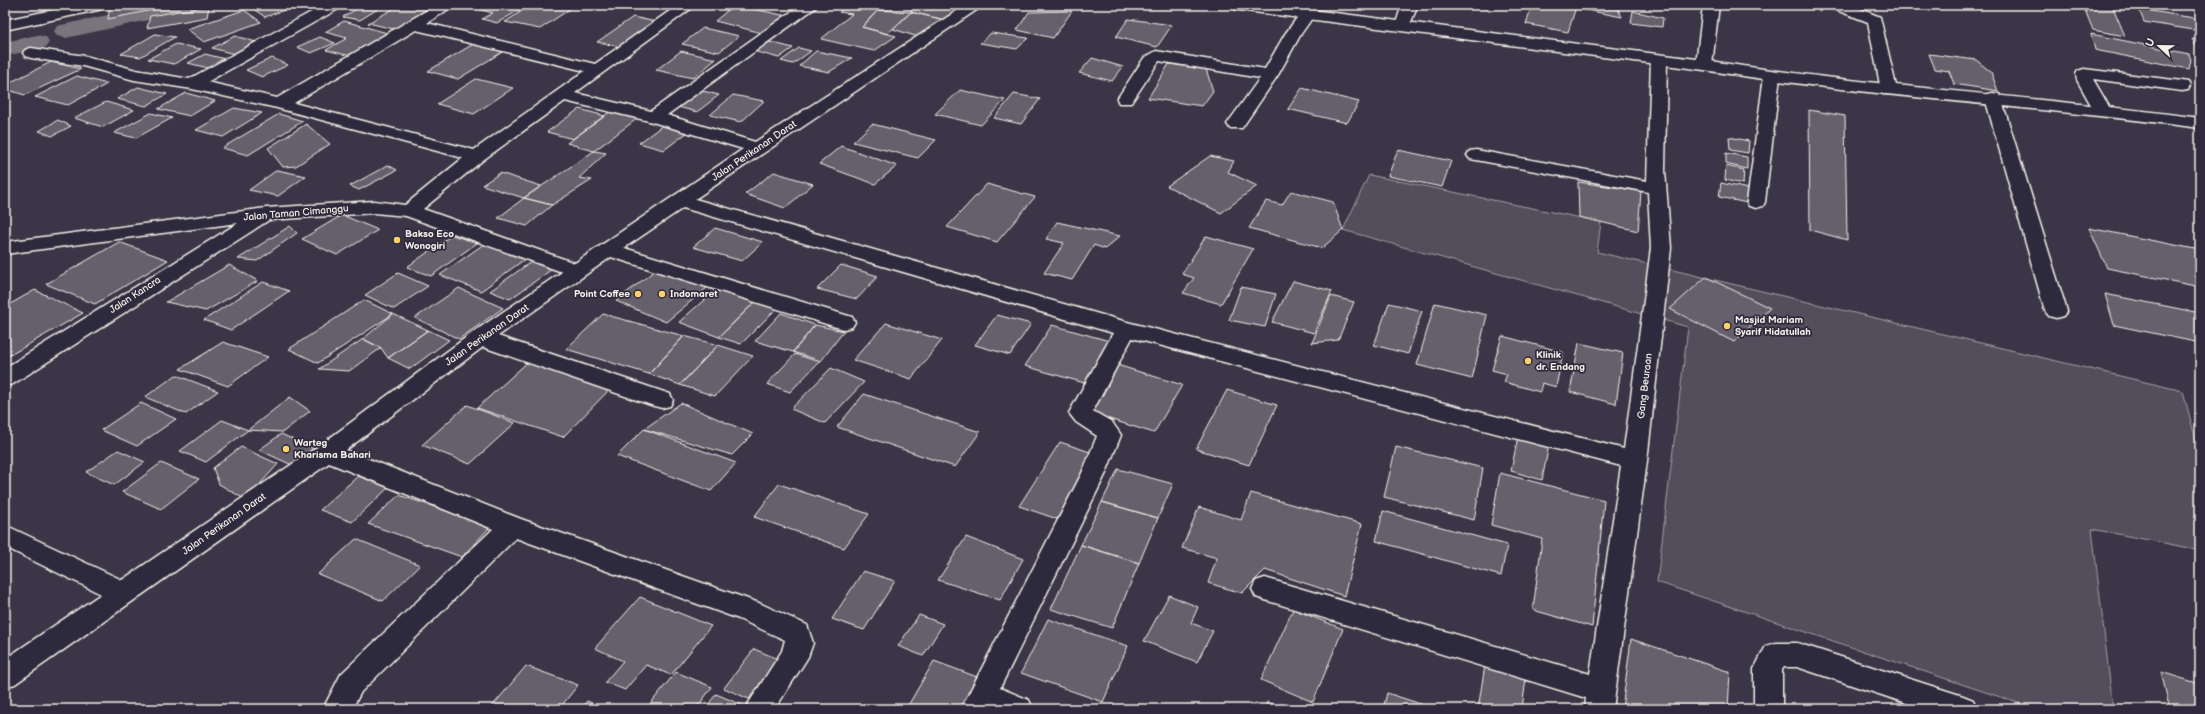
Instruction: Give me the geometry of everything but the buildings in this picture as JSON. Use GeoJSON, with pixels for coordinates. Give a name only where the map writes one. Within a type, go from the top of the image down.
{"type":"FeatureCollection","features":[{"type":"Feature","properties":{"kind":"street"},"geometry":{"type":"LineString","coordinates":[[5,25],[98,5]]}},
{"type":"Feature","properties":{"kind":"street"},"geometry":{"type":"LineString","coordinates":[[192,84],[335,5]]}},
{"type":"Feature","properties":{"kind":"street"},"geometry":{"type":"LineString","coordinates":[[280,104],[447,5]]}},
{"type":"Feature","properties":{"kind":"street"},"geometry":{"type":"LineString","coordinates":[[409,211],[477,156],[596,69],[688,5]]}},
{"type":"Feature","properties":{"kind":"street"},"geometry":{"type":"LineString","coordinates":[[654,117],[811,5]]}},
{"type":"Feature","properties":{"kind":"street","name":"Jalan Perikanan Darat"},"geometry":{"type":"LineString","coordinates":[[5,675],[327,452],[480,338],[757,148],[976,5]]}},
{"type":"Feature","properties":{"kind":"street"},"geometry":{"type":"LineString","coordinates":[[1238,5],[1704,65],[1772,76],[1889,90],[1993,98],[2200,123]]}},
{"type":"Feature","properties":{"kind":"street"},"geometry":{"type":"LineString","coordinates":[[1403,26],[1410,5]]}},
{"type":"Feature","properties":{"kind":"street"},"geometry":{"type":"LineString","coordinates":[[1704,65],[1711,5]]}},
{"type":"Feature","properties":{"kind":"street"},"geometry":{"type":"LineString","coordinates":[[1836,5],[1875,20],[1889,90]]}},
{"type":"Feature","properties":{"kind":"street"},"geometry":{"type":"LineString","coordinates":[[1236,124],[1270,75],[1293,34],[1307,14]]}},
{"type":"Feature","properties":{"kind":"street"},"geometry":{"type":"LineString","coordinates":[[414,24],[596,69]]}},
{"type":"Feature","properties":{"kind":"street"},"geometry":{"type":"LineString","coordinates":[[31,53],[85,61],[134,75],[192,84],[280,104],[477,156]]}},
{"type":"Feature","properties":{"kind":"street"},"geometry":{"type":"LineString","coordinates":[[1125,99],[1150,61],[1156,56],[1270,75]]}},
{"type":"Feature","properties":{"kind":"street","name":"Gang Beuraan"},"geometry":{"type":"LineString","coordinates":[[1600,700],[1635,460],[1661,248],[1657,188],[1659,60]]}},
{"type":"Feature","properties":{"kind":"street"},"geometry":{"type":"LineString","coordinates":[[2102,110],[2084,80],[2084,74],[2094,74],[2182,86]]}},
{"type":"Feature","properties":{"kind":"street"},"geometry":{"type":"LineString","coordinates":[[1756,202],[1772,76]]}},
{"type":"Feature","properties":{"kind":"street"},"geometry":{"type":"LineString","coordinates":[[562,95],[654,117],[757,148]]}},
{"type":"Feature","properties":{"kind":"street"},"geometry":{"type":"LineString","coordinates":[[1993,98],[2056,311]]}},
{"type":"Feature","properties":{"kind":"street"},"geometry":{"type":"LineString","coordinates":[[1476,155],[1657,188]]}},
{"type":"Feature","properties":{"kind":"street"},"geometry":{"type":"LineString","coordinates":[[681,201],[1126,329],[1635,460]]}},
{"type":"Feature","properties":{"kind":"street","name":"Jalan Taman Cimanggu"},"geometry":{"type":"LineString","coordinates":[[5,248],[266,214],[374,208],[409,211],[578,271]]}},
{"type":"Feature","properties":{"kind":"street","name":"Jalan Kancra"},"geometry":{"type":"LineString","coordinates":[[5,378],[266,214]]}},
{"type":"Feature","properties":{"kind":"street"},"geometry":{"type":"LineString","coordinates":[[608,250],[844,322]]}},
{"type":"Feature","properties":{"kind":"street"},"geometry":{"type":"LineString","coordinates":[[1019,709],[979,701],[1094,474],[1109,435],[1107,430],[1084,417],[1081,413],[1126,329]]}},
{"type":"Feature","properties":{"kind":"street"},"geometry":{"type":"LineString","coordinates":[[480,338],[662,400]]}},
{"type":"Feature","properties":{"kind":"street"},"geometry":{"type":"LineString","coordinates":[[327,452],[512,526],[749,611],[796,633],[799,643],[794,657],[759,709]]}},
{"type":"Feature","properties":{"kind":"street"},"geometry":{"type":"LineString","coordinates":[[341,709],[339,705],[351,682],[512,526]]}},
{"type":"Feature","properties":{"kind":"street"},"geometry":{"type":"LineString","coordinates":[[5,535],[124,593]]}},
{"type":"Feature","properties":{"kind":"street"},"geometry":{"type":"LineString","coordinates":[[1265,589],[1600,700]]}},
{"type":"Feature","properties":{"kind":"street"},"geometry":{"type":"LineString","coordinates":[[1768,709],[1768,669],[1776,655],[1797,655],[1963,709]]}},
{"type":"Feature","properties":{"kind":"shaded area"},"geometry":{"type":"Polygon","coordinates":[[[1369,175],[1601,222],[1597,252],[2183,391],[2200,456],[2200,550],[2092,529],[2113,709],[2036,709],[1657,582],[1688,327],[1343,230],[1369,175]]]}},
{"type":"Feature","properties":{"kind":"waterway"},"geometry":{"type":"LineString","coordinates":[[66,31],[186,5]]}},
{"type":"Feature","properties":{"kind":"waterway"},"geometry":{"type":"LineString","coordinates":[[5,49],[37,42]]}},
{"type":"Feature","properties":{"kind":"place","name":"Bakso Eco Wonogiri"},"geometry":{"type":"Point","coordinates":[397,240]}},
{"type":"Feature","properties":{"kind":"place","name":"Point Coffee"},"geometry":{"type":"Point","coordinates":[638,294]}},
{"type":"Feature","properties":{"kind":"place","name":"Indomaret"},"geometry":{"type":"Point","coordinates":[662,294]}},
{"type":"Feature","properties":{"kind":"place","name":"Masjid Mariam Syarif Hidatullah"},"geometry":{"type":"Point","coordinates":[1727,326]}},
{"type":"Feature","properties":{"kind":"place","name":"Klinik dr. Endang"},"geometry":{"type":"Point","coordinates":[1528,361]}},
{"type":"Feature","properties":{"kind":"place","name":"Warteg Kharisma Bahari"},"geometry":{"type":"Point","coordinates":[286,449]}}]}
